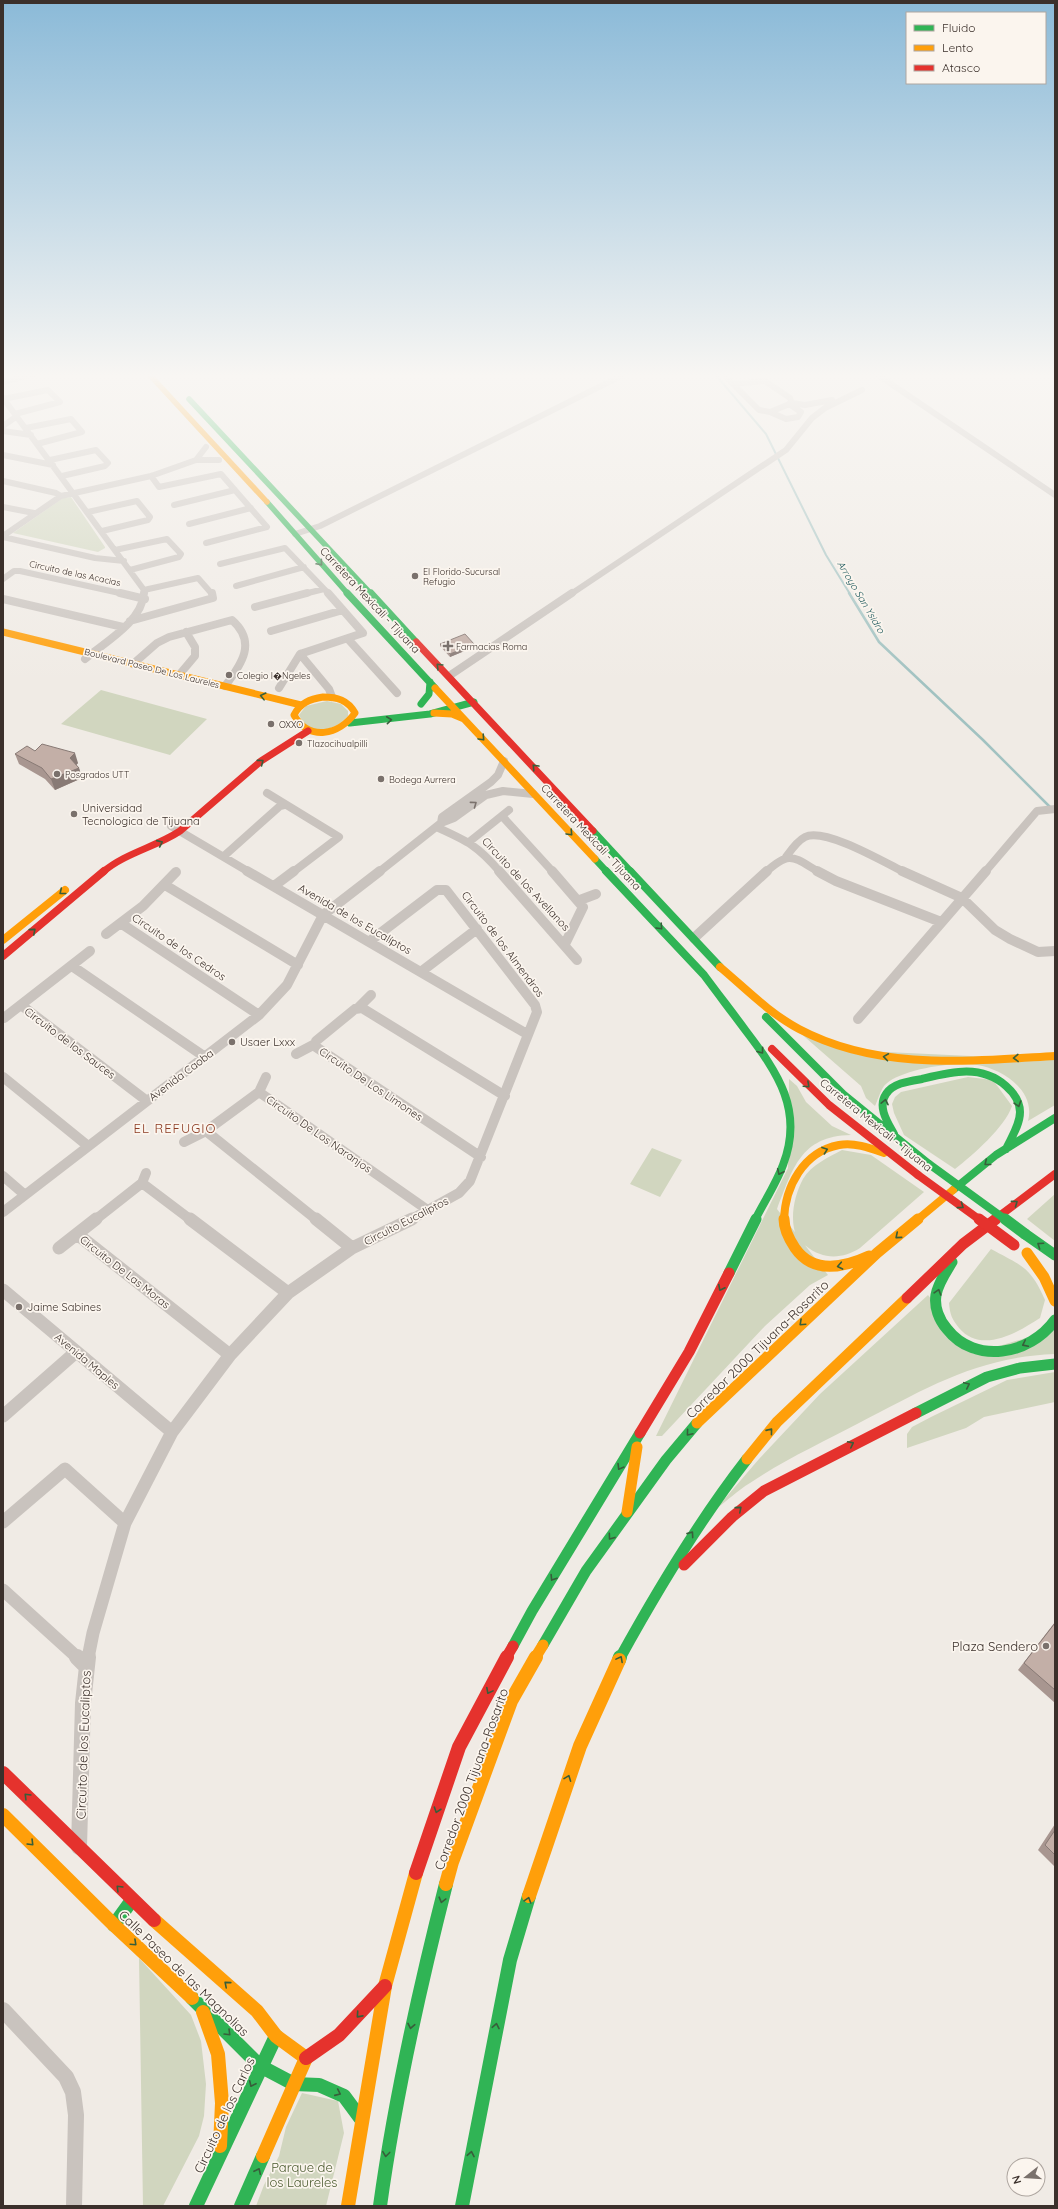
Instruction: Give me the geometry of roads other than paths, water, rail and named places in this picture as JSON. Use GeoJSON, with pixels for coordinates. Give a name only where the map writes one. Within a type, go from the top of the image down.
{"type":"FeatureCollection","features":[{"type":"Feature","properties":{"kind":"main road"},"geometry":{"type":"LineString","coordinates":[[233,476],[279,528],[287,533],[294,534]]}},
{"type":"Feature","properties":{"kind":"main road","name":"Carretera Mexicali - Tijuana"},"geometry":{"type":"LineString","coordinates":[[242,476],[372,621],[793,1071],[828,1105],[893,1156],[1055,1274]]}},
{"type":"Feature","properties":{"kind":"main road","name":"Carretera Mexicali - Tijuana"},"geometry":{"type":"LineString","coordinates":[[260,476],[423,650],[474,702],[804,1056],[896,1138],[929,1164],[1055,1255]]}},
{"type":"Feature","properties":{"kind":"main road"},"geometry":{"type":"LineString","coordinates":[[372,621],[383,624],[410,649],[423,650]]}},
{"type":"Feature","properties":{"kind":"main road","name":"Boulevard Paseo De Los Laureles"},"geometry":{"type":"LineString","coordinates":[[3,632],[88,656],[298,708]]}},
{"type":"Feature","properties":{"kind":"main road","name":"Boulevard Paseo De Los Laureles"},"geometry":{"type":"LineString","coordinates":[[3,639],[133,664],[225,686],[298,708]]}},
{"type":"Feature","properties":{"kind":"main road"},"geometry":{"type":"LineString","coordinates":[[421,704],[429,694],[430,682]]}},
{"type":"Feature","properties":{"kind":"main road"},"geometry":{"type":"LineString","coordinates":[[355,713],[421,704],[466,694]]}},
{"type":"Feature","properties":{"kind":"main road"},"geometry":{"type":"LineString","coordinates":[[355,713],[351,704],[332,697],[315,699],[298,708],[294,719],[295,727],[308,731],[331,732],[350,723],[386,720],[434,713],[474,702]]}},
{"type":"Feature","properties":{"kind":"main road"},"geometry":{"type":"LineString","coordinates":[[350,723],[355,713]]}},
{"type":"Feature","properties":{"kind":"main road"},"geometry":{"type":"LineString","coordinates":[[434,713],[452,714],[465,720]]}},
{"type":"Feature","properties":{"kind":"main road"},"geometry":{"type":"LineString","coordinates":[[3,956],[113,863],[168,839],[180,831],[261,761],[308,731]]}},
{"type":"Feature","properties":{"kind":"main road"},"geometry":{"type":"LineString","coordinates":[[125,847],[156,834],[171,826],[180,818]]}},
{"type":"Feature","properties":{"kind":"main road"},"geometry":{"type":"LineString","coordinates":[[3,940],[74,882]]}},
{"type":"Feature","properties":{"kind":"main road"},"geometry":{"type":"LineString","coordinates":[[720,967],[778,1016],[813,1036],[851,1050],[894,1058],[954,1060],[1055,1056]]}},
{"type":"Feature","properties":{"kind":"main road"},"geometry":{"type":"LineString","coordinates":[[348,2206],[385,1986],[418,1867],[460,1747],[532,1611],[689,1352],[783,1165],[790,1137],[790,1119],[788,1103],[778,1077],[704,975]]}},
{"type":"Feature","properties":{"kind":"main road"},"geometry":{"type":"LineString","coordinates":[[896,1138],[883,1110],[883,1101],[887,1094],[902,1085],[924,1079],[970,1071],[988,1076],[1005,1085],[1012,1091],[1020,1105],[1019,1121],[1006,1149]]}},
{"type":"Feature","properties":{"kind":"main road","name":"Corredor 2000 Tijuana-Rosarito"},"geometry":{"type":"LineString","coordinates":[[380,2206],[388,2142],[416,1997],[452,1862],[511,1701],[586,1571],[666,1460],[704,1415],[877,1253],[1006,1149],[1055,1118]]}},
{"type":"Feature","properties":{"kind":"main road"},"geometry":{"type":"LineString","coordinates":[[877,1253],[840,1267],[818,1266],[809,1263],[792,1248],[786,1239],[782,1216],[795,1178],[802,1168],[818,1152],[838,1146],[849,1145],[878,1150],[893,1156]]}},
{"type":"Feature","properties":{"kind":"main road"},"geometry":{"type":"LineString","coordinates":[[462,2206],[510,1960],[554,1814],[604,1689],[646,1610],[683,1547],[723,1489],[777,1422],[963,1244],[1055,1174]]}},
{"type":"Feature","properties":{"kind":"main road"},"geometry":{"type":"LineString","coordinates":[[963,1244],[940,1285],[935,1303],[943,1325],[952,1337],[962,1346],[975,1352],[986,1354],[1009,1351],[1044,1334],[1055,1320]]}},
{"type":"Feature","properties":{"kind":"main road"},"geometry":{"type":"LineString","coordinates":[[1027,1253],[1044,1277],[1055,1301]]}},
{"type":"Feature","properties":{"kind":"main road"},"geometry":{"type":"LineString","coordinates":[[646,1610],[702,1544],[744,1505],[764,1491],[970,1384],[987,1377],[1020,1368],[1055,1364]]}},
{"type":"Feature","properties":{"kind":"main road"},"geometry":{"type":"LineString","coordinates":[[627,1514],[640,1433]]}},
{"type":"Feature","properties":{"kind":"main road"},"geometry":{"type":"LineString","coordinates":[[568,1583],[586,1571]]}},
{"type":"Feature","properties":{"kind":"main road"},"geometry":{"type":"LineString","coordinates":[[532,1611],[557,1592]]}},
{"type":"Feature","properties":{"kind":"main road","name":"Calle Paseo de las Magnolias"},"geometry":{"type":"LineString","coordinates":[[3,1773],[132,1900],[257,2011],[276,2036],[306,2058]]}},
{"type":"Feature","properties":{"kind":"main road","name":"Calle Paseo de las Magnolias"},"geometry":{"type":"LineString","coordinates":[[3,1815],[114,1925],[202,2007],[260,2066],[294,2084],[319,2085],[344,2096],[362,2120]]}},
{"type":"Feature","properties":{"kind":"main road"},"geometry":{"type":"LineString","coordinates":[[114,1925],[132,1900]]}},
{"type":"Feature","properties":{"kind":"main road"},"geometry":{"type":"LineString","coordinates":[[241,2206],[306,2058],[323,2050],[346,2029],[385,1986]]}},
{"type":"Feature","properties":{"kind":"main road"},"geometry":{"type":"LineString","coordinates":[[202,2007],[218,2054],[222,2103],[220,2154]]}},
{"type":"Feature","properties":{"kind":"main road","name":"Circuito de los Carlos"},"geometry":{"type":"LineString","coordinates":[[196,2206],[260,2066],[276,2036]]}},
{"type":"Feature","properties":{"kind":"main road"},"geometry":{"type":"LineString","coordinates":[[467,2177],[468,2206]]}},
{"type":"Feature","properties":{"kind":"street"},"geometry":{"type":"LineString","coordinates":[[62,476],[144,590],[146,599],[130,621],[88,656]]}},
{"type":"Feature","properties":{"kind":"street"},"geometry":{"type":"LineString","coordinates":[[150,476],[159,487],[209,476]]}},
{"type":"Feature","properties":{"kind":"street"},"geometry":{"type":"LineString","coordinates":[[3,537],[34,513],[61,496],[150,476]]}},
{"type":"Feature","properties":{"kind":"street"},"geometry":{"type":"LineString","coordinates":[[206,543],[267,527],[235,490],[220,476]]}},
{"type":"Feature","properties":{"kind":"street"},"geometry":{"type":"LineString","coordinates":[[294,534],[310,530],[419,476]]}},
{"type":"Feature","properties":{"kind":"street"},"geometry":{"type":"LineString","coordinates":[[449,676],[747,476]]}},
{"type":"Feature","properties":{"kind":"street"},"geometry":{"type":"LineString","coordinates":[[1027,476],[1055,495]]}},
{"type":"Feature","properties":{"kind":"street"},"geometry":{"type":"LineString","coordinates":[[3,481],[56,492],[61,496]]}},
{"type":"Feature","properties":{"kind":"street"},"geometry":{"type":"LineString","coordinates":[[174,505],[235,490]]}},
{"type":"Feature","properties":{"kind":"street"},"geometry":{"type":"LineString","coordinates":[[88,512],[137,501],[150,517],[148,520],[102,531]]}},
{"type":"Feature","properties":{"kind":"street"},"geometry":{"type":"LineString","coordinates":[[3,507],[34,513]]}},
{"type":"Feature","properties":{"kind":"street"},"geometry":{"type":"LineString","coordinates":[[189,524],[251,508]]}},
{"type":"Feature","properties":{"kind":"street"},"geometry":{"type":"LineString","coordinates":[[3,537],[96,558],[124,561]]}},
{"type":"Feature","properties":{"kind":"street"},"geometry":{"type":"LineString","coordinates":[[115,550],[167,539],[181,554],[179,557],[130,570]]}},
{"type":"Feature","properties":{"kind":"street"},"geometry":{"type":"LineString","coordinates":[[220,564],[286,548],[363,633],[300,654],[280,688]]}},
{"type":"Feature","properties":{"kind":"street"},"geometry":{"type":"LineString","coordinates":[[236,586],[304,567]]}},
{"type":"Feature","properties":{"kind":"street","name":"Circuito de las Acacias"},"geometry":{"type":"LineString","coordinates":[[3,579],[14,571],[20,571],[146,599]]}},
{"type":"Feature","properties":{"kind":"street"},"geometry":{"type":"LineString","coordinates":[[130,621],[213,598],[213,595],[198,578],[144,590]]}},
{"type":"Feature","properties":{"kind":"street"},"geometry":{"type":"LineString","coordinates":[[255,607],[324,589]]}},
{"type":"Feature","properties":{"kind":"street"},"geometry":{"type":"LineString","coordinates":[[3,599],[122,627]]}},
{"type":"Feature","properties":{"kind":"street"},"geometry":{"type":"LineString","coordinates":[[271,631],[343,610]]}},
{"type":"Feature","properties":{"kind":"street"},"geometry":{"type":"LineString","coordinates":[[133,664],[163,640],[186,632],[232,620],[243,632],[246,648],[241,665],[225,686]]}},
{"type":"Feature","properties":{"kind":"street"},"geometry":{"type":"LineString","coordinates":[[178,675],[195,656],[195,647],[186,632]]}},
{"type":"Feature","properties":{"kind":"street"},"geometry":{"type":"LineString","coordinates":[[348,639],[397,693]]}},
{"type":"Feature","properties":{"kind":"street"},"geometry":{"type":"LineString","coordinates":[[300,654],[329,689],[332,697]]}},
{"type":"Feature","properties":{"kind":"street"},"geometry":{"type":"LineString","coordinates":[[439,825],[442,817],[498,775],[504,762]]}},
{"type":"Feature","properties":{"kind":"street"},"geometry":{"type":"LineString","coordinates":[[439,825],[450,821],[487,795],[516,792],[533,794]]}},
{"type":"Feature","properties":{"kind":"street"},"geometry":{"type":"LineString","coordinates":[[267,793],[284,805],[338,835],[339,837],[274,886]]}},
{"type":"Feature","properties":{"kind":"street"},"geometry":{"type":"LineString","coordinates":[[224,856],[280,806],[284,805]]}},
{"type":"Feature","properties":{"kind":"street"},"geometry":{"type":"LineString","coordinates":[[858,1019],[1037,811],[1055,809]]}},
{"type":"Feature","properties":{"kind":"street","name":"Circuito de los Avellanos"},"geometry":{"type":"LineString","coordinates":[[469,842],[506,813],[580,900],[583,907],[564,944]]}},
{"type":"Feature","properties":{"kind":"street","name":"Circuito de los Avellanos"},"geometry":{"type":"LineString","coordinates":[[439,825],[469,842],[482,852],[577,960]]}},
{"type":"Feature","properties":{"kind":"street","name":"Avenida Caoba"},"geometry":{"type":"LineString","coordinates":[[3,1212],[259,1015],[287,985],[323,915],[439,825]]}},
{"type":"Feature","properties":{"kind":"street","name":"Avenida de los Eucalíptos"},"geometry":{"type":"LineString","coordinates":[[171,826],[422,971],[526,1034]]}},
{"type":"Feature","properties":{"kind":"street"},"geometry":{"type":"LineString","coordinates":[[694,938],[779,860],[786,857],[806,836],[815,833],[831,838],[962,898],[995,930],[1010,939],[1038,952],[1055,951]]}},
{"type":"Feature","properties":{"kind":"street"},"geometry":{"type":"LineString","coordinates":[[786,857],[794,858],[836,881],[941,922]]}},
{"type":"Feature","properties":{"kind":"street","name":"Circuito de los Cedros"},"geometry":{"type":"LineString","coordinates":[[176,872],[165,885],[122,924],[259,1015]]}},
{"type":"Feature","properties":{"kind":"street"},"geometry":{"type":"LineString","coordinates":[[165,885],[298,965]]}},
{"type":"Feature","properties":{"kind":"street","name":"Circuito de los Almendros"},"geometry":{"type":"LineString","coordinates":[[370,941],[442,888],[446,890],[535,1005],[537,1012],[526,1034]]}},
{"type":"Feature","properties":{"kind":"street"},"geometry":{"type":"LineString","coordinates":[[580,900],[596,894]]}},
{"type":"Feature","properties":{"kind":"street"},"geometry":{"type":"LineString","coordinates":[[106,934],[122,924]]}},
{"type":"Feature","properties":{"kind":"street"},"geometry":{"type":"LineString","coordinates":[[422,971],[477,929]]}},
{"type":"Feature","properties":{"kind":"street","name":"Circuito de los Sauces"},"geometry":{"type":"LineString","coordinates":[[90,951],[21,1005],[147,1101]]}},
{"type":"Feature","properties":{"kind":"street"},"geometry":{"type":"LineString","coordinates":[[72,966],[205,1057]]}},
{"type":"Feature","properties":{"kind":"street","name":"Circuito De Los Limones"},"geometry":{"type":"LineString","coordinates":[[371,995],[358,1008],[316,1041],[314,1044],[316,1047],[481,1157]]}},
{"type":"Feature","properties":{"kind":"street"},"geometry":{"type":"LineString","coordinates":[[4,1018],[21,1005]]}},
{"type":"Feature","properties":{"kind":"street"},"geometry":{"type":"LineString","coordinates":[[358,1008],[362,1008],[505,1096]]}},
{"type":"Feature","properties":{"kind":"street","name":"Circuito Eucaliptos"},"geometry":{"type":"LineString","coordinates":[[288,1293],[352,1248],[429,1211],[459,1193],[470,1182],[505,1096],[526,1034]]}},
{"type":"Feature","properties":{"kind":"street"},"geometry":{"type":"LineString","coordinates":[[296,1054],[314,1044]]}},
{"type":"Feature","properties":{"kind":"street"},"geometry":{"type":"LineString","coordinates":[[3,1077],[88,1146]]}},
{"type":"Feature","properties":{"kind":"street"},"geometry":{"type":"LineString","coordinates":[[259,1092],[266,1077]]}},
{"type":"Feature","properties":{"kind":"street","name":"Circuito De Los Naranjos"},"geometry":{"type":"LineString","coordinates":[[184,1142],[206,1131],[259,1092],[429,1211]]}},
{"type":"Feature","properties":{"kind":"street"},"geometry":{"type":"LineString","coordinates":[[206,1131],[352,1248]]}},
{"type":"Feature","properties":{"kind":"street"},"geometry":{"type":"LineString","coordinates":[[3,1176],[25,1195]]}},
{"type":"Feature","properties":{"kind":"street","name":"Circuito De Las Moras"},"geometry":{"type":"LineString","coordinates":[[230,1355],[77,1234],[144,1178],[288,1293]]}},
{"type":"Feature","properties":{"kind":"street"},"geometry":{"type":"LineString","coordinates":[[59,1248],[77,1234]]}},
{"type":"Feature","properties":{"kind":"street","name":"Avenida Maples"},"geometry":{"type":"LineString","coordinates":[[3,1290],[172,1432]]}},
{"type":"Feature","properties":{"kind":"street","name":"Circuito de los Eucaliptos"},"geometry":{"type":"LineString","coordinates":[[79,1848],[82,1710],[86,1666],[93,1633],[125,1523],[172,1432],[230,1355],[288,1293]]}},
{"type":"Feature","properties":{"kind":"street"},"geometry":{"type":"LineString","coordinates":[[3,1416],[76,1352]]}},
{"type":"Feature","properties":{"kind":"street"},"geometry":{"type":"LineString","coordinates":[[3,1522],[64,1469],[125,1523]]}},
{"type":"Feature","properties":{"kind":"street"},"geometry":{"type":"LineString","coordinates":[[3,1590],[86,1666]]}},
{"type":"Feature","properties":{"kind":"street"},"geometry":{"type":"LineString","coordinates":[[3,2010],[66,2077],[73,2092],[76,2115],[74,2206]]}},
{"type":"Feature","properties":{"kind":"waterway","name":"Arroyo San Ysidro"},"geometry":{"type":"LineString","coordinates":[[787,476],[826,555],[850,594]]}},
{"type":"Feature","properties":{"kind":"waterway","name":"Arroyo San Ysidro"},"geometry":{"type":"LineString","coordinates":[[849,593],[879,642],[983,740],[1051,808]]}},
{"type":"Feature","properties":{"kind":"place","name":"El Florido-Sucursal Refugio"},"geometry":{"type":"Point","coordinates":[415,576]}},
{"type":"Feature","properties":{"kind":"place","name":"Farmacias Roma"},"geometry":{"type":"Point","coordinates":[448,646]}},
{"type":"Feature","properties":{"kind":"place","name":"Colegio I�Ngeles"},"geometry":{"type":"Point","coordinates":[229,675]}},
{"type":"Feature","properties":{"kind":"place","name":"OXXO"},"geometry":{"type":"Point","coordinates":[271,724]}},
{"type":"Feature","properties":{"kind":"place","name":"Tlazocihualpilli"},"geometry":{"type":"Point","coordinates":[299,743]}},
{"type":"Feature","properties":{"kind":"place","name":"Posgrados UTT"},"geometry":{"type":"Point","coordinates":[57,774]}},
{"type":"Feature","properties":{"kind":"place","name":"Bodega Aurrera"},"geometry":{"type":"Point","coordinates":[381,779]}},
{"type":"Feature","properties":{"kind":"place","name":"Universidad Tecnologica de Tijuana"},"geometry":{"type":"Point","coordinates":[74,814]}},
{"type":"Feature","properties":{"kind":"place","name":"Usaer Lxxx"},"geometry":{"type":"Point","coordinates":[232,1042]}},
{"type":"Feature","properties":{"kind":"place","name":"Jaime Sabines"},"geometry":{"type":"Point","coordinates":[19,1307]}},
{"type":"Feature","properties":{"kind":"place","name":"Plaza Sendero"},"geometry":{"type":"Point","coordinates":[1046,1646]}},
{"type":"Feature","properties":{"kind":"district","name":"EL REFUGIO"},"geometry":{"type":"Point","coordinates":[175,1128]}},
{"type":"Feature","properties":{"kind":"park label","name":"Parque de los Laureles"},"geometry":{"type":"Point","coordinates":[302,2174]}}]}
